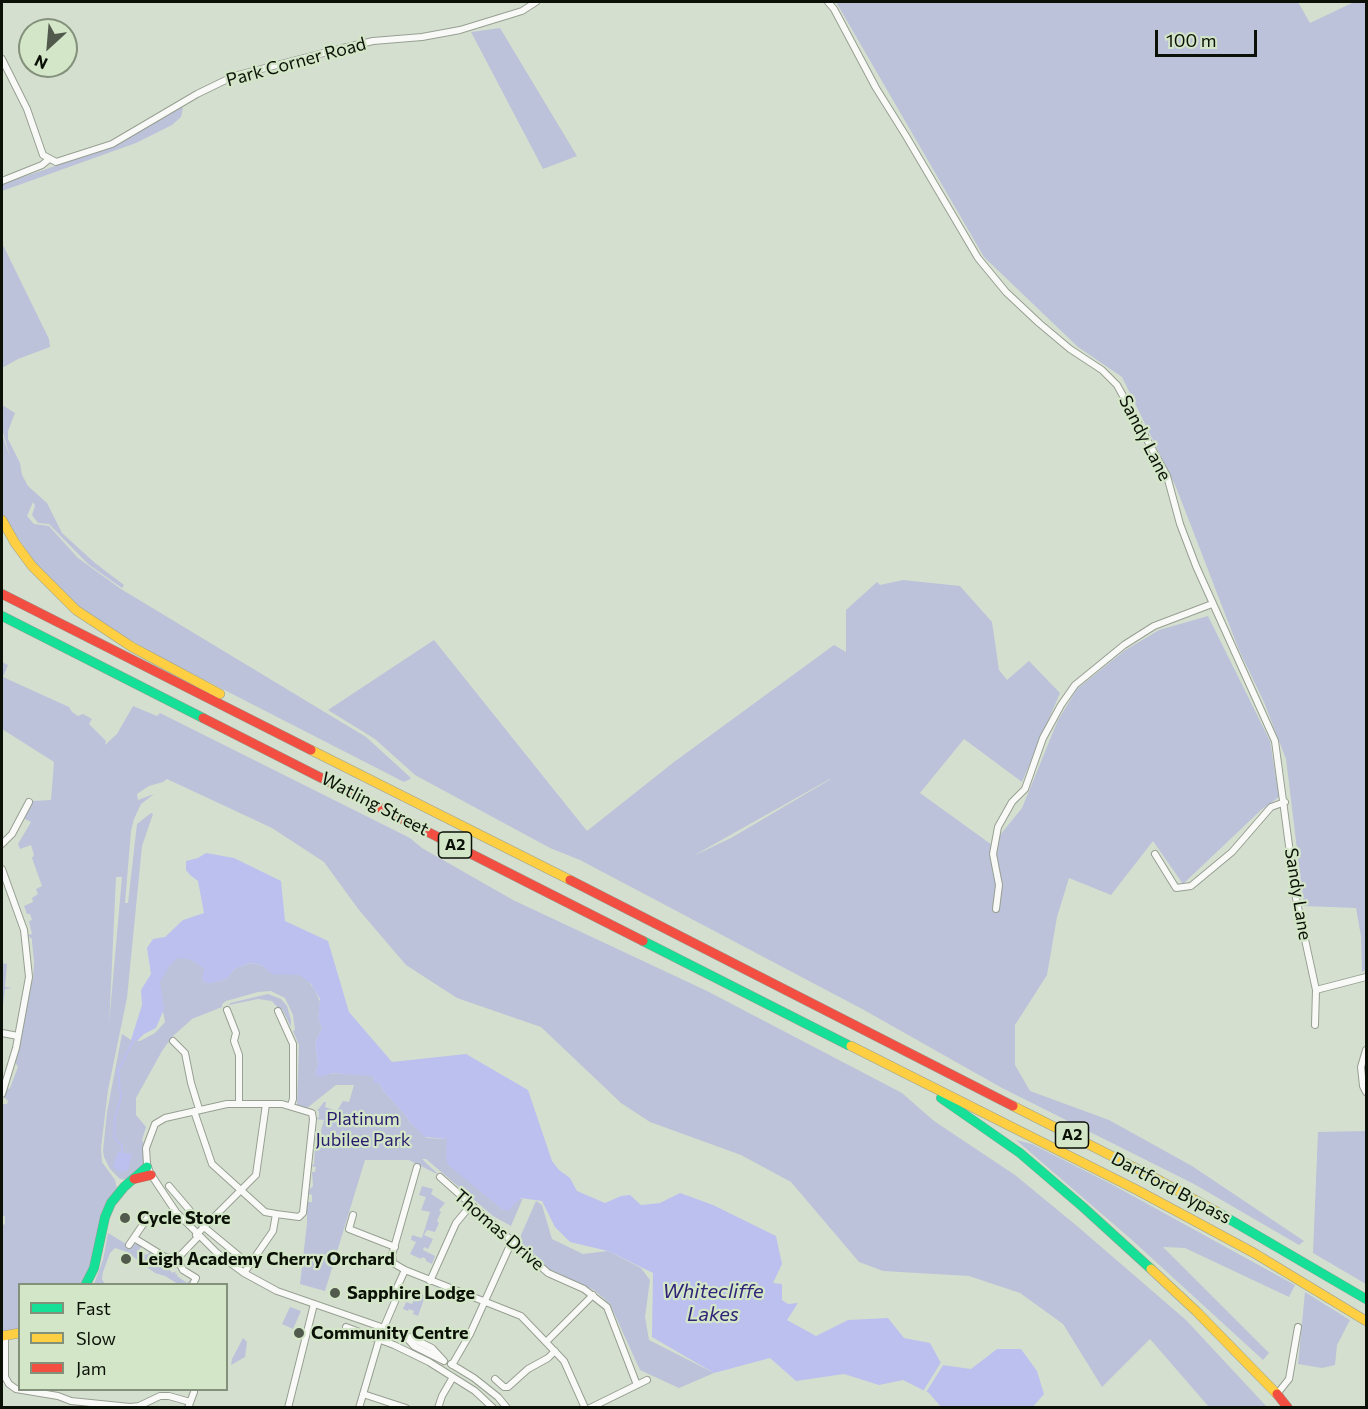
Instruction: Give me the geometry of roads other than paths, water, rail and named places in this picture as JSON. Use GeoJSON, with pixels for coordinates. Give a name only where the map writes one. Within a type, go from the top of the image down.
{"type":"FeatureCollection","features":[{"type":"Feature","properties":{"kind":"main road"},"geometry":{"type":"LineString","coordinates":[[2,520],[20,550],[39,575],[84,616],[132,647],[220,695],[327,758]]}},
{"type":"Feature","properties":{"kind":"main road","name":"Watling Street"},"geometry":{"type":"LineString","coordinates":[[2,594],[681,936],[842,1020]]}},
{"type":"Feature","properties":{"kind":"main road","name":"Watling Street"},"geometry":{"type":"LineString","coordinates":[[2,618],[848,1044]]}},
{"type":"Feature","properties":{"kind":"main road","name":"Dartford Bypass"},"geometry":{"type":"LineString","coordinates":[[842,1020],[1153,1177],[1366,1299]]}},
{"type":"Feature","properties":{"kind":"main road","name":"Dartford Bypass"},"geometry":{"type":"LineString","coordinates":[[848,1044],[1137,1190],[1293,1277],[1366,1321]]}},
{"type":"Feature","properties":{"kind":"main road","name":"A2"},"geometry":{"type":"LineString","coordinates":[[848,1044],[945,1101],[1020,1153],[1083,1207],[1196,1311],[1276,1394]]}},
{"type":"Feature","properties":{"kind":"main road"},"geometry":{"type":"LineString","coordinates":[[86,1283],[94,1268],[108,1209],[119,1192],[134,1179],[149,1171]]}},
{"type":"Feature","properties":{"kind":"main road"},"geometry":{"type":"LineString","coordinates":[[3,1336],[18,1333]]}},
{"type":"Feature","properties":{"kind":"main road"},"geometry":{"type":"LineString","coordinates":[[1276,1394],[1288,1407]]}},
{"type":"Feature","properties":{"kind":"street","name":"Park Corner Road"},"geometry":{"type":"LineString","coordinates":[[2,181],[42,165],[48,160],[58,162],[105,147],[197,94],[234,76],[373,41],[422,37],[460,30],[522,11],[536,2]]}},
{"type":"Feature","properties":{"kind":"street","name":"Sandy Lane"},"geometry":{"type":"LineString","coordinates":[[828,2],[834,9],[876,88],[978,258],[1006,292],[1038,323],[1070,349],[1102,370],[1117,385],[1167,476],[1180,524],[1212,604],[1275,741],[1285,802],[1296,898],[1316,990],[1315,1024]]}},
{"type":"Feature","properties":{"kind":"street"},"geometry":{"type":"LineString","coordinates":[[2,59],[22,96],[43,155],[48,160]]}},
{"type":"Feature","properties":{"kind":"street"},"geometry":{"type":"LineString","coordinates":[[996,909],[999,885],[993,854],[998,827],[1012,802],[1025,789],[1043,738],[1075,685],[1124,645],[1154,626],[1212,604]]}},
{"type":"Feature","properties":{"kind":"street"},"geometry":{"type":"LineString","coordinates":[[2,844],[12,834],[29,802]]}},
{"type":"Feature","properties":{"kind":"street"},"geometry":{"type":"LineString","coordinates":[[1155,854],[1176,888],[1191,886],[1232,852],[1271,807],[1285,802]]}},
{"type":"Feature","properties":{"kind":"street"},"geometry":{"type":"LineString","coordinates":[[2,869],[24,930],[29,976],[18,1036],[2,1094]]}},
{"type":"Feature","properties":{"kind":"street"},"geometry":{"type":"LineString","coordinates":[[1316,990],[1366,978]]}},
{"type":"Feature","properties":{"kind":"street"},"geometry":{"type":"LineString","coordinates":[[227,1010],[236,1034],[234,1041],[239,1055],[239,1104]]}},
{"type":"Feature","properties":{"kind":"street"},"geometry":{"type":"LineString","coordinates":[[278,1011],[293,1044],[293,1099],[291,1105]]}},
{"type":"Feature","properties":{"kind":"street"},"geometry":{"type":"LineString","coordinates":[[2,1033],[18,1036]]}},
{"type":"Feature","properties":{"kind":"street"},"geometry":{"type":"LineString","coordinates":[[173,1041],[185,1053],[196,1110],[212,1164],[266,1212],[300,1217],[303,1211],[313,1119],[312,1113],[291,1105],[226,1104],[196,1110],[165,1118],[156,1123],[147,1146],[149,1171],[170,1205],[197,1236],[244,1273],[277,1291],[384,1327],[432,1348],[444,1360],[474,1378],[507,1407]]}},
{"type":"Feature","properties":{"kind":"street"},"geometry":{"type":"LineString","coordinates":[[1366,1050],[1361,1067],[1366,1092]]}},
{"type":"Feature","properties":{"kind":"street"},"geometry":{"type":"LineString","coordinates":[[177,1259],[204,1227],[256,1174],[266,1104]]}},
{"type":"Feature","properties":{"kind":"street"},"geometry":{"type":"LineString","coordinates":[[417,1167],[392,1255],[393,1263],[430,1281],[521,1316],[564,1361],[587,1407],[647,1380]]}},
{"type":"Feature","properties":{"kind":"street","name":"Thomas Drive"},"geometry":{"type":"LineString","coordinates":[[440,1178],[548,1273],[576,1285],[607,1307],[637,1385]]}},
{"type":"Feature","properties":{"kind":"street"},"geometry":{"type":"LineString","coordinates":[[169,1186],[190,1213],[239,1256]]}},
{"type":"Feature","properties":{"kind":"street"},"geometry":{"type":"LineString","coordinates":[[430,1281],[456,1223],[471,1205]]}},
{"type":"Feature","properties":{"kind":"street"},"geometry":{"type":"LineString","coordinates":[[244,1273],[273,1231],[276,1214]]}},
{"type":"Feature","properties":{"kind":"street"},"geometry":{"type":"LineString","coordinates":[[353,1215],[349,1229],[395,1247]]}},
{"type":"Feature","properties":{"kind":"street"},"geometry":{"type":"LineString","coordinates":[[129,1245],[148,1217]]}},
{"type":"Feature","properties":{"kind":"street"},"geometry":{"type":"LineString","coordinates":[[134,1238],[165,1257],[177,1259]]}},
{"type":"Feature","properties":{"kind":"street"},"geometry":{"type":"LineString","coordinates":[[452,1365],[470,1334],[512,1242]]}},
{"type":"Feature","properties":{"kind":"street"},"geometry":{"type":"LineString","coordinates":[[177,1259],[182,1269],[196,1278],[193,1283]]}},
{"type":"Feature","properties":{"kind":"street"},"geometry":{"type":"LineString","coordinates":[[384,1327],[405,1270]]}},
{"type":"Feature","properties":{"kind":"street"},"geometry":{"type":"LineString","coordinates":[[546,1341],[592,1295]]}},
{"type":"Feature","properties":{"kind":"street"},"geometry":{"type":"LineString","coordinates":[[288,1407],[314,1304]]}},
{"type":"Feature","properties":{"kind":"street"},"geometry":{"type":"LineString","coordinates":[[346,1327],[426,1361],[475,1391],[493,1407]]}},
{"type":"Feature","properties":{"kind":"street"},"geometry":{"type":"LineString","coordinates":[[1276,1394],[1289,1379],[1298,1327]]}},
{"type":"Feature","properties":{"kind":"street"},"geometry":{"type":"LineString","coordinates":[[3,1336],[5,1377],[9,1384],[18,1389]]}},
{"type":"Feature","properties":{"kind":"street"},"geometry":{"type":"LineString","coordinates":[[359,1407],[379,1340]]}},
{"type":"Feature","properties":{"kind":"street"},"geometry":{"type":"LineString","coordinates":[[495,1379],[504,1387],[508,1387],[528,1369],[555,1351]]}},
{"type":"Feature","properties":{"kind":"street"},"geometry":{"type":"LineString","coordinates":[[438,1407],[453,1377]]}},
{"type":"Feature","properties":{"kind":"street"},"geometry":{"type":"LineString","coordinates":[[28,1391],[58,1396],[71,1401],[130,1407],[139,1406],[160,1396],[169,1396],[189,1405],[194,1392]]}},
{"type":"Feature","properties":{"kind":"street"},"geometry":{"type":"LineString","coordinates":[[363,1394],[406,1407]]}},
{"type":"Feature","properties":{"kind":"water","name":"Whitecliffe Lakes"},"geometry":{"type":"Polygon","coordinates":[[[206,853],[234,858],[281,881],[285,921],[328,941],[349,1012],[392,1062],[466,1054],[528,1090],[552,1161],[570,1178],[577,1191],[605,1203],[630,1195],[641,1205],[660,1203],[680,1193],[713,1205],[776,1236],[782,1264],[773,1283],[782,1284],[782,1300],[788,1304],[798,1303],[787,1320],[816,1336],[848,1320],[888,1318],[904,1338],[930,1343],[942,1365],[971,1369],[997,1349],[1021,1349],[1037,1371],[1044,1394],[1033,1407],[941,1407],[929,1393],[903,1380],[879,1385],[844,1374],[796,1381],[770,1358],[714,1373],[652,1337],[653,1273],[608,1251],[570,1242],[555,1227],[542,1201],[521,1198],[508,1211],[502,1209],[448,1165],[447,1139],[425,1137],[409,1122],[379,1083],[374,1083],[373,1076],[332,1073],[318,1076],[315,1073],[318,1065],[315,1042],[322,1028],[318,1018],[320,999],[311,984],[299,975],[272,974],[261,965],[250,963],[235,969],[227,979],[205,983],[202,980],[204,968],[189,959],[178,958],[170,965],[160,982],[164,1009],[156,1028],[144,1034],[137,1041],[131,1040],[142,1005],[141,990],[151,974],[147,948],[153,939],[165,937],[183,920],[204,913],[198,881],[186,870],[186,861],[206,853]]]}},
{"type":"Feature","properties":{"kind":"water"},"geometry":{"type":"Polygon","coordinates":[[[118,1152],[132,1154],[128,1170],[123,1172],[117,1171],[113,1166],[118,1152]]]}},
{"type":"Feature","properties":{"kind":"waterway"},"geometry":{"type":"LineString","coordinates":[[122,1154],[122,1146],[114,1137],[115,1118],[121,1097],[118,1071],[133,1041]]}},
{"type":"Feature","properties":{"kind":"place","name":"Cycle Store"},"geometry":{"type":"Point","coordinates":[125,1218]}},
{"type":"Feature","properties":{"kind":"place","name":"Leigh Academy Cherry Orchard"},"geometry":{"type":"Point","coordinates":[126,1259]}},
{"type":"Feature","properties":{"kind":"place","name":"Sapphire Lodge"},"geometry":{"type":"Point","coordinates":[335,1293]}},
{"type":"Feature","properties":{"kind":"place","name":"Community Centre"},"geometry":{"type":"Point","coordinates":[299,1333]}},
{"type":"Feature","properties":{"kind":"park label","name":"Platinum Jubilee Park"},"geometry":{"type":"Point","coordinates":[363,1129]}}]}
